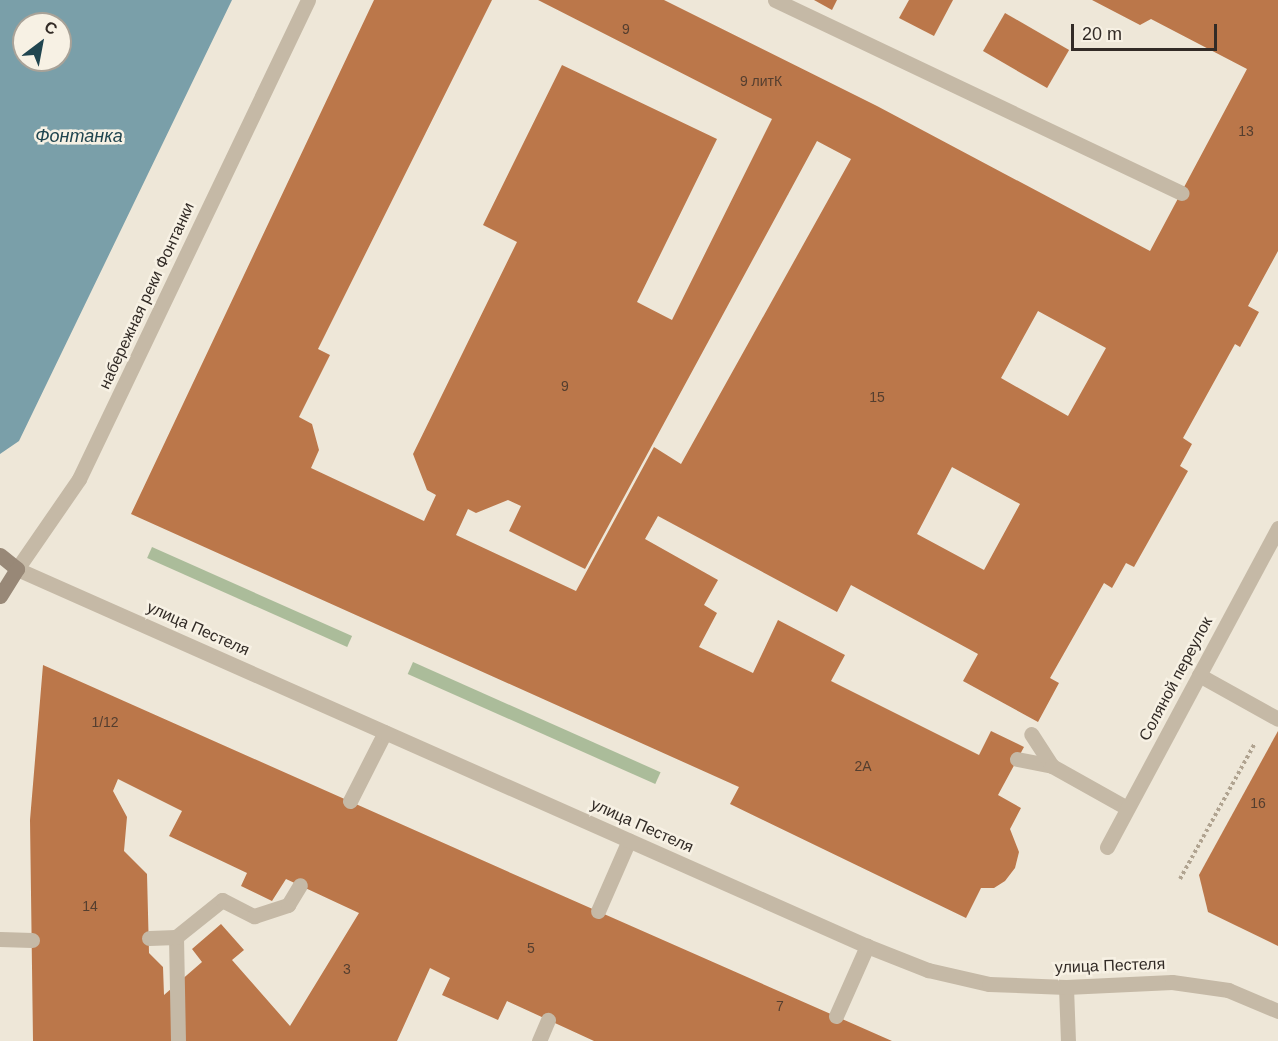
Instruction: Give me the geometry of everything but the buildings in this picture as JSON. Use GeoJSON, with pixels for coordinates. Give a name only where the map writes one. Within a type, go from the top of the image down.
{"type":"FeatureCollection","features":[{"type":"Feature","properties":{"kind":"main road","name":"улица Пестеля"},"geometry":{"type":"LineString","coordinates":[[0,555],[17,569]]}},
{"type":"Feature","properties":{"kind":"main road","name":"улица Пестеля"},"geometry":{"type":"LineString","coordinates":[[0,569],[17,569]]}},
{"type":"Feature","properties":{"kind":"main road","name":"набережная реки Фонтанки"},"geometry":{"type":"LineString","coordinates":[[0,596],[17,569]]}},
{"type":"Feature","properties":{"kind":"street","name":"набережная реки Фонтанки"},"geometry":{"type":"LineString","coordinates":[[17,569],[80,479],[308,0]]}},
{"type":"Feature","properties":{"kind":"street"},"geometry":{"type":"LineString","coordinates":[[776,0],[1181,193]]}},
{"type":"Feature","properties":{"kind":"street","name":"Соляной переулок"},"geometry":{"type":"LineString","coordinates":[[1107,847],[1278,528]]}},
{"type":"Feature","properties":{"kind":"street","name":"улица Пестеля"},"geometry":{"type":"LineString","coordinates":[[17,569],[867,946],[928,970],[989,984],[1066,987],[1172,982],[1228,990],[1278,1011]]}},
{"type":"Feature","properties":{"kind":"street"},"geometry":{"type":"LineString","coordinates":[[1199,675],[1274,716]]}},
{"type":"Feature","properties":{"kind":"street"},"geometry":{"type":"LineString","coordinates":[[350,801],[385,732]]}},
{"type":"Feature","properties":{"kind":"street"},"geometry":{"type":"LineString","coordinates":[[1031,734],[1052,766]]}},
{"type":"Feature","properties":{"kind":"street"},"geometry":{"type":"LineString","coordinates":[[1017,759],[1052,766],[1127,808]]}},
{"type":"Feature","properties":{"kind":"street"},"geometry":{"type":"LineString","coordinates":[[598,911],[629,840]]}},
{"type":"Feature","properties":{"kind":"street"},"geometry":{"type":"LineString","coordinates":[[149,938],[176,937],[222,900],[255,916],[288,905],[300,885]]}},
{"type":"Feature","properties":{"kind":"street"},"geometry":{"type":"LineString","coordinates":[[176,937],[178,1041]]}},
{"type":"Feature","properties":{"kind":"street"},"geometry":{"type":"LineString","coordinates":[[0,939],[32,940]]}},
{"type":"Feature","properties":{"kind":"street"},"geometry":{"type":"LineString","coordinates":[[836,1016],[867,946]]}},
{"type":"Feature","properties":{"kind":"street"},"geometry":{"type":"LineString","coordinates":[[1066,987],[1068,1041]]}},
{"type":"Feature","properties":{"kind":"street"},"geometry":{"type":"LineString","coordinates":[[539,1041],[548,1020]]}},
{"type":"Feature","properties":{"kind":"path"},"geometry":{"type":"LineString","coordinates":[[1180,879],[1274,716]]}},
{"type":"Feature","properties":{"kind":"green space"},"geometry":{"type":"Polygon","coordinates":[[[152,547],[352,636],[347,647],[147,558],[152,547]]]}},
{"type":"Feature","properties":{"kind":"green space"},"geometry":{"type":"Polygon","coordinates":[[[413,662],[661,772],[655,784],[408,674],[413,662]]]}},
{"type":"Feature","properties":{"kind":"water","name":"Фонтанка"},"geometry":{"type":"Polygon","coordinates":[[[0,0],[232,0],[19,441],[0,454],[0,0]]]}}]}
